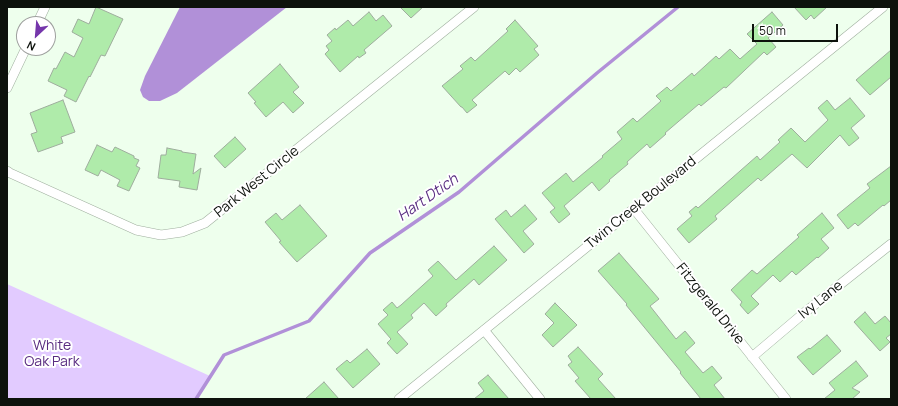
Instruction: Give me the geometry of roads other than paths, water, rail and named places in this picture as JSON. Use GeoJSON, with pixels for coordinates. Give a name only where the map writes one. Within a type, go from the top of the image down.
{"type":"FeatureCollection","features":[{"type":"Feature","properties":{"kind":"street","name":"Park West Circle"},"geometry":{"type":"LineString","coordinates":[[7,171],[136,230],[161,235],[182,232],[205,223],[474,7]]}},
{"type":"Feature","properties":{"kind":"street","name":"Twin Creek Boulevard"},"geometry":{"type":"LineString","coordinates":[[399,399],[883,7]]}},
{"type":"Feature","properties":{"kind":"street"},"geometry":{"type":"LineString","coordinates":[[7,88],[22,56]]}},
{"type":"Feature","properties":{"kind":"street","name":"Fitzgerald Drive"},"geometry":{"type":"LineString","coordinates":[[634,209],[786,399]]}},
{"type":"Feature","properties":{"kind":"street","name":"Ivy Lane"},"geometry":{"type":"LineString","coordinates":[[752,357],[804,313],[891,244]]}},
{"type":"Feature","properties":{"kind":"street"},"geometry":{"type":"LineString","coordinates":[[484,330],[540,399]]}},
{"type":"Feature","properties":{"kind":"waterway","name":"Hart Dtich"},"geometry":{"type":"LineString","coordinates":[[196,399],[224,355],[309,321],[370,253],[459,192],[597,73],[678,7]]}},
{"type":"Feature","properties":{"kind":"park label","name":"White Oak Park"},"geometry":{"type":"Point","coordinates":[52,354]}}]}
